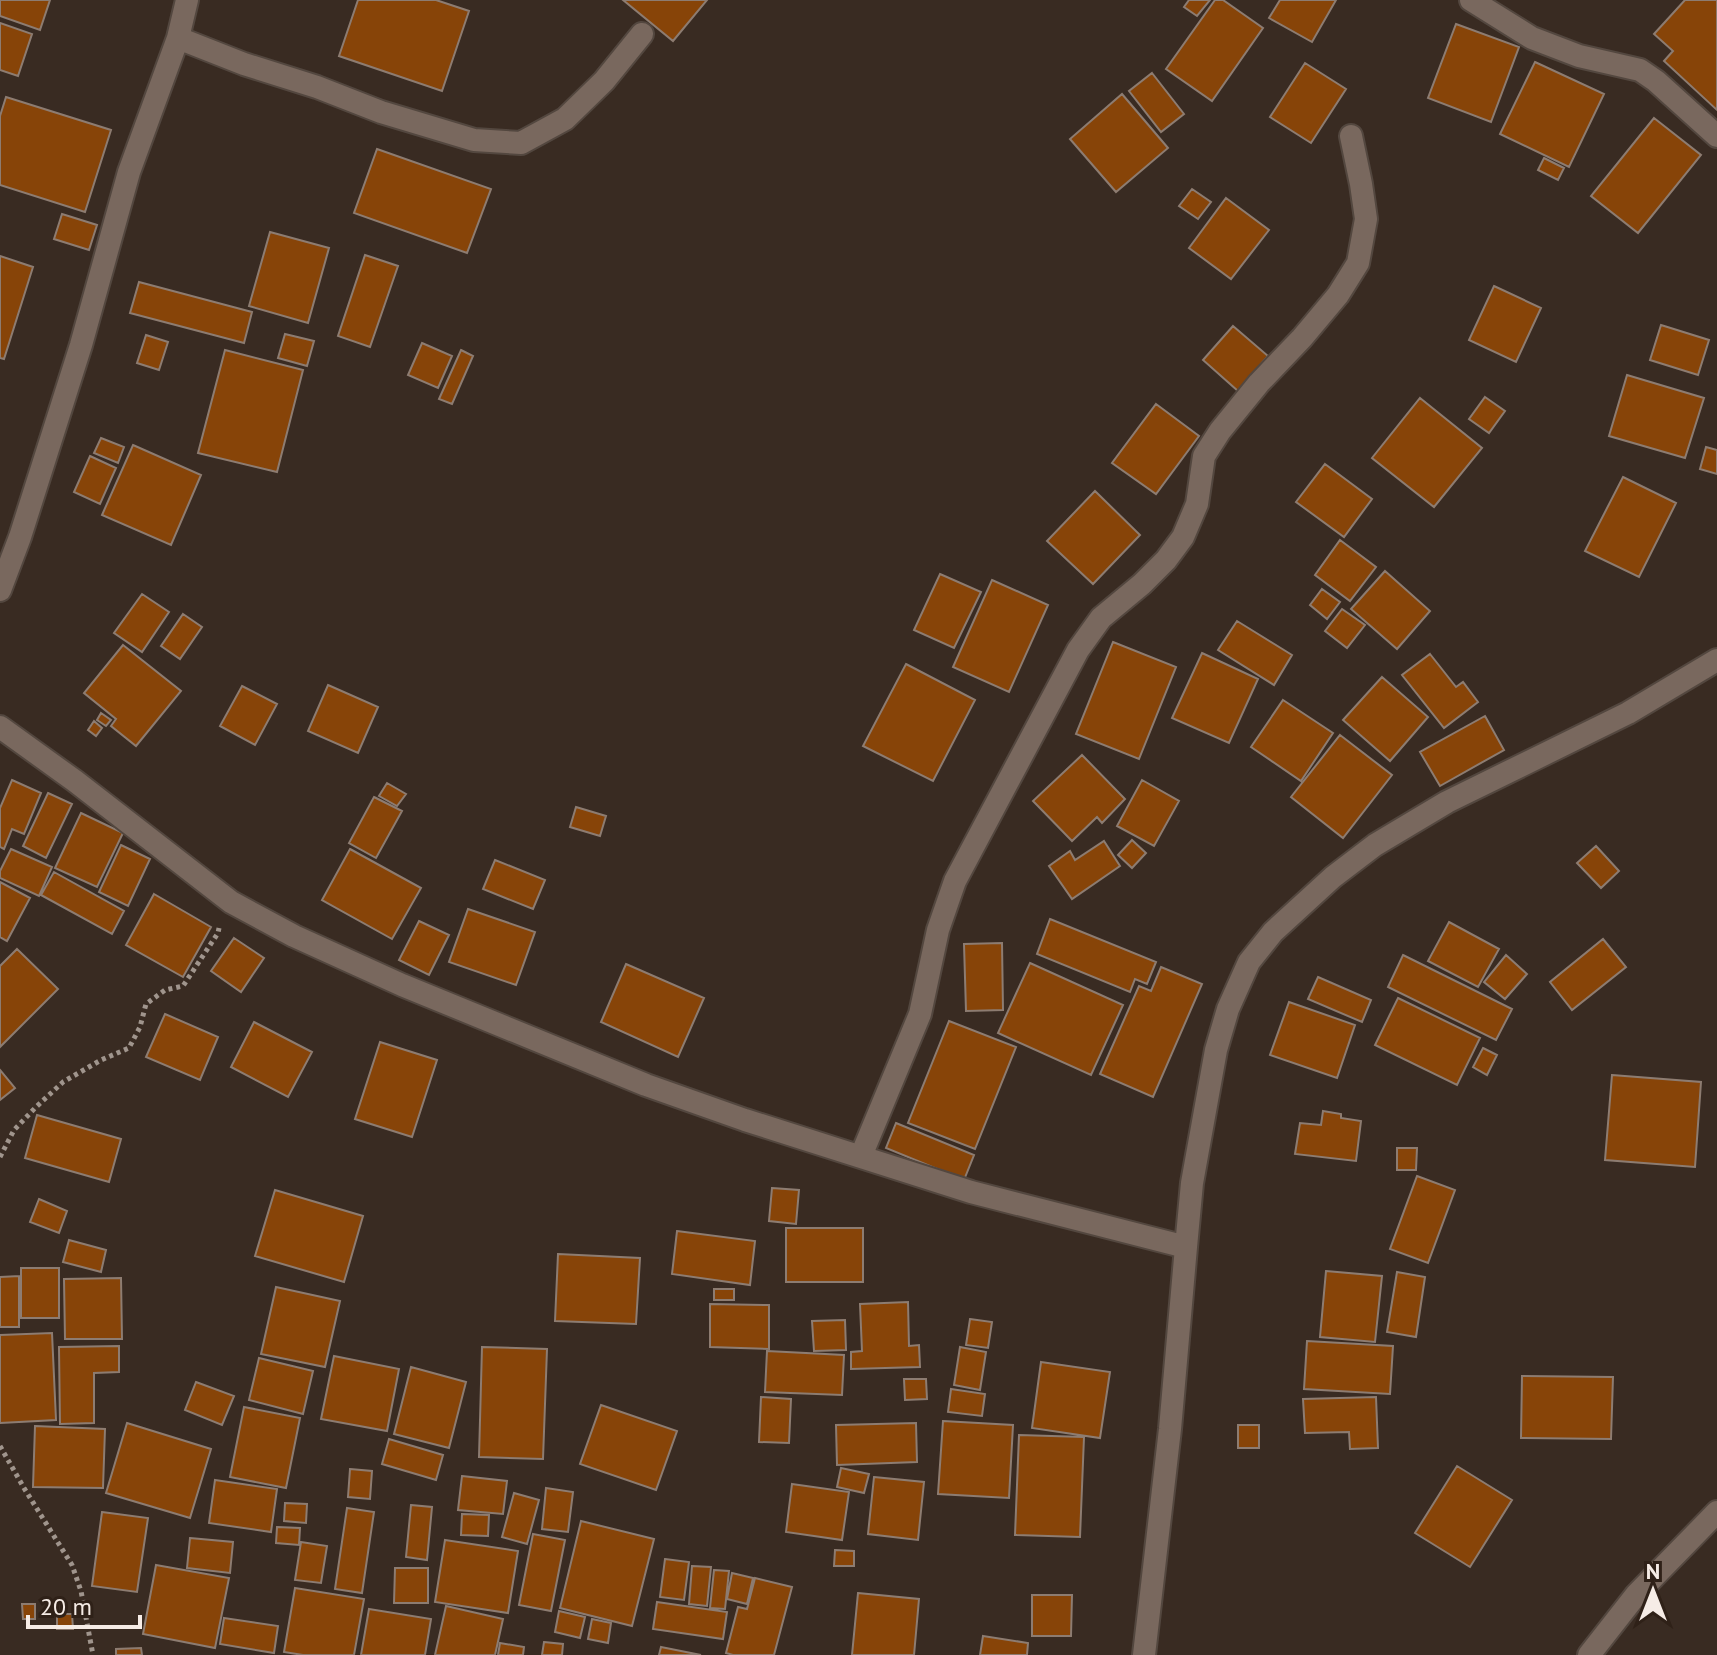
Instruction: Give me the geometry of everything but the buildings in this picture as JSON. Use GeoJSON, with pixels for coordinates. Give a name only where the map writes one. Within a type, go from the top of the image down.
{"type":"FeatureCollection","features":[{"type":"Feature","properties":{"kind":"street"},"geometry":{"type":"LineString","coordinates":[[0,590],[81,345],[129,172],[178,38],[187,0]]}},
{"type":"Feature","properties":{"kind":"street"},"geometry":{"type":"LineString","coordinates":[[1471,0],[1532,38],[1579,56],[1640,70],[1717,136]]}},
{"type":"Feature","properties":{"kind":"street"},"geometry":{"type":"LineString","coordinates":[[178,38],[381,112],[474,140],[521,143],[565,119],[604,81],[642,34]]}},
{"type":"Feature","properties":{"kind":"street"},"geometry":{"type":"LineString","coordinates":[[861,1156],[920,1014],[938,930],[955,881],[1078,650],[1101,618],[1142,584],[1183,537],[1197,504],[1204,456],[1259,383],[1338,295],[1358,263],[1366,219],[1351,136]]}},
{"type":"Feature","properties":{"kind":"street"},"geometry":{"type":"LineString","coordinates":[[0,524],[24,522]]}},
{"type":"Feature","properties":{"kind":"street"},"geometry":{"type":"LineString","coordinates":[[1144,1655],[1170,1429],[1192,1183],[1216,1050],[1228,1009],[1249,962],[1273,932],[1333,877],[1375,845],[1447,802],[1628,713],[1717,660]]}},
{"type":"Feature","properties":{"kind":"street"},"geometry":{"type":"LineString","coordinates":[[0,727],[231,902],[294,936],[375,973],[533,1040],[731,1115],[971,1192],[1186,1247]]}},
{"type":"Feature","properties":{"kind":"street"},"geometry":{"type":"LineString","coordinates":[[1589,1655],[1636,1595],[1717,1512]]}},
{"type":"Feature","properties":{"kind":"path"},"geometry":{"type":"LineString","coordinates":[[0,1157],[14,1130],[63,1082],[129,1048],[140,1027],[146,1004],[165,990],[183,986],[218,933],[221,917],[231,902]]}},
{"type":"Feature","properties":{"kind":"path"},"geometry":{"type":"LineString","coordinates":[[0,1446],[72,1565],[81,1591],[93,1655]]}}]}
